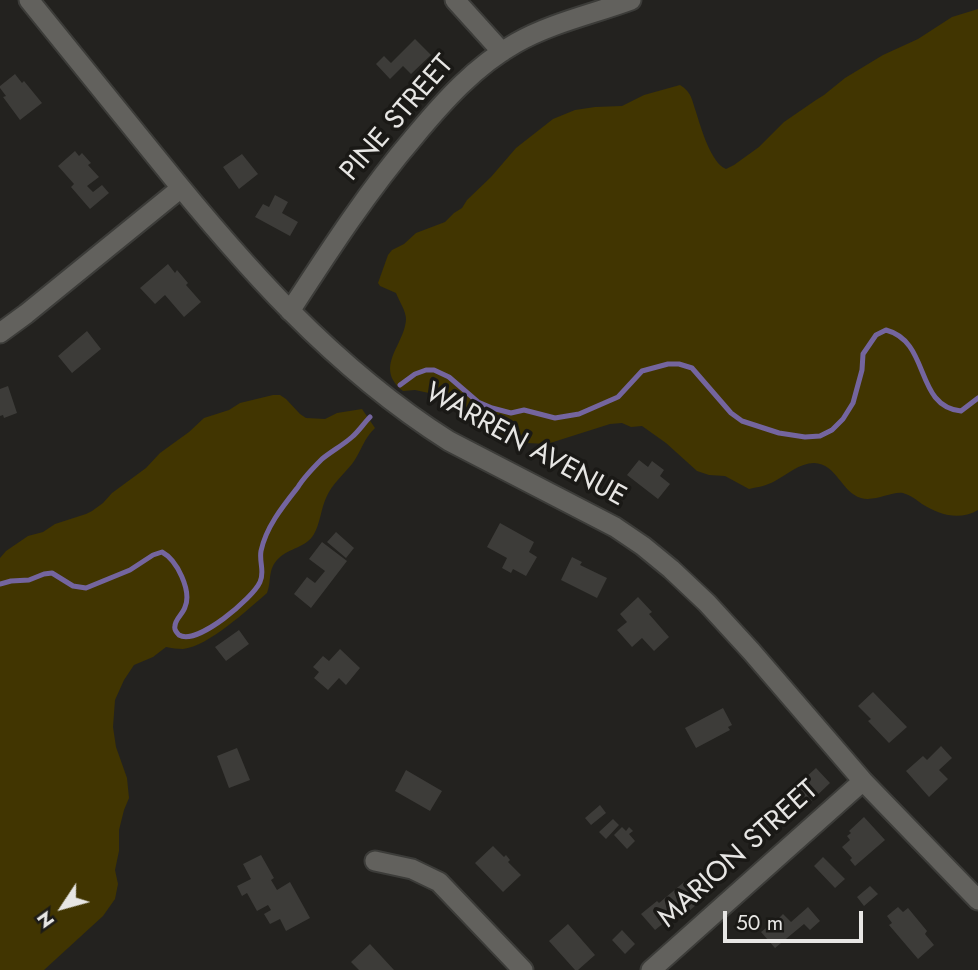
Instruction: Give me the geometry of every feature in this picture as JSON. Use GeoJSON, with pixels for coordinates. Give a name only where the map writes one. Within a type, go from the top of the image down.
{"type":"FeatureCollection","features":[{"type":"Feature","properties":{"kind":"street","name":"WARREN AVENUE"},"geometry":{"type":"LineString","coordinates":[[29,0],[251,270],[345,364],[404,412],[449,441],[615,527],[654,555],[713,610],[863,781],[978,900]]}},
{"type":"Feature","properties":{"kind":"street"},"geometry":{"type":"LineString","coordinates":[[455,0],[502,51]]}},
{"type":"Feature","properties":{"kind":"street","name":"PINE STREET"},"geometry":{"type":"LineString","coordinates":[[290,311],[363,201],[433,113],[457,89],[502,51],[523,40],[631,0]]}},
{"type":"Feature","properties":{"kind":"street"},"geometry":{"type":"LineString","coordinates":[[0,333],[181,188]]}},
{"type":"Feature","properties":{"kind":"street","name":"MARION STREET"},"geometry":{"type":"LineString","coordinates":[[651,970],[863,781]]}},
{"type":"Feature","properties":{"kind":"street"},"geometry":{"type":"LineString","coordinates":[[375,862],[412,869],[439,882],[523,970]]}},
{"type":"Feature","properties":{"kind":"shaded area"},"geometry":{"type":"Polygon","coordinates":[[[978,9],[978,510],[957,516],[943,514],[903,493],[872,499],[861,498],[848,490],[828,468],[814,463],[798,467],[768,484],[749,489],[725,476],[697,471],[642,426],[631,427],[622,423],[610,424],[547,444],[527,443],[490,434],[467,421],[438,395],[415,390],[403,391],[394,382],[391,365],[406,319],[396,293],[378,283],[388,255],[416,233],[445,222],[462,208],[516,148],[553,119],[575,110],[622,106],[644,95],[680,85],[691,97],[711,153],[726,169],[759,147],[784,122],[845,78],[883,55],[918,39],[952,17],[978,9]]]}},
{"type":"Feature","properties":{"kind":"shaded area"},"geometry":{"type":"Polygon","coordinates":[[[273,395],[286,399],[306,418],[325,419],[337,413],[362,409],[375,428],[352,464],[328,493],[311,539],[275,562],[267,593],[204,641],[183,649],[166,647],[153,657],[134,665],[115,700],[113,727],[116,747],[127,778],[129,798],[119,830],[115,870],[118,884],[115,899],[103,916],[44,970],[0,970],[0,558],[28,536],[92,511],[204,418],[229,410],[240,403],[273,395]]]}},
{"type":"Feature","properties":{"kind":"building"},"geometry":{"type":"Polygon","coordinates":[[[415,39],[431,55],[411,74],[403,66],[390,79],[376,64],[384,56],[391,63],[415,39]]]}},
{"type":"Feature","properties":{"kind":"building"},"geometry":{"type":"Polygon","coordinates":[[[15,74],[42,103],[20,120],[3,97],[6,96],[0,88],[15,74]]]}},
{"type":"Feature","properties":{"kind":"building"},"geometry":{"type":"Polygon","coordinates":[[[75,151],[79,156],[82,153],[99,177],[87,186],[93,192],[102,185],[109,193],[90,209],[71,187],[74,184],[58,166],[75,151]]]}},
{"type":"Feature","properties":{"kind":"building"},"geometry":{"type":"Polygon","coordinates":[[[242,154],[258,174],[239,189],[223,167],[242,154]]]}},
{"type":"Feature","properties":{"kind":"building"},"geometry":{"type":"Polygon","coordinates":[[[275,195],[288,202],[282,213],[298,222],[290,236],[255,217],[263,204],[269,207],[275,195]]]}},
{"type":"Feature","properties":{"kind":"building"},"geometry":{"type":"Polygon","coordinates":[[[168,264],[175,273],[177,270],[201,302],[184,317],[165,295],[155,304],[140,288],[168,264]]]}},
{"type":"Feature","properties":{"kind":"building"},"geometry":{"type":"Polygon","coordinates":[[[87,331],[101,349],[72,373],[58,356],[87,331]]]}},
{"type":"Feature","properties":{"kind":"building"},"geometry":{"type":"Polygon","coordinates":[[[8,386],[17,413],[4,418],[3,415],[0,416],[0,389],[8,386]]]}},
{"type":"Feature","properties":{"kind":"building"},"geometry":{"type":"Polygon","coordinates":[[[639,460],[648,467],[652,461],[664,470],[660,476],[670,484],[658,499],[627,475],[639,460]]]}},
{"type":"Feature","properties":{"kind":"building"},"geometry":{"type":"Polygon","coordinates":[[[500,523],[534,542],[529,552],[537,557],[526,576],[513,569],[511,573],[502,568],[507,558],[487,547],[500,523]]]}},
{"type":"Feature","properties":{"kind":"building"},"geometry":{"type":"Polygon","coordinates":[[[336,532],[354,548],[346,558],[327,542],[336,532]]]}},
{"type":"Feature","properties":{"kind":"building"},"geometry":{"type":"Polygon","coordinates":[[[322,542],[347,561],[311,608],[294,594],[307,577],[315,583],[325,571],[309,559],[322,542]]]}},
{"type":"Feature","properties":{"kind":"building"},"geometry":{"type":"Polygon","coordinates":[[[572,557],[582,562],[580,565],[607,578],[597,598],[561,580],[572,557]]]}},
{"type":"Feature","properties":{"kind":"building"},"geometry":{"type":"Polygon","coordinates":[[[638,597],[669,637],[654,651],[642,638],[632,647],[617,630],[627,622],[620,614],[638,597]]]}},
{"type":"Feature","properties":{"kind":"building"},"geometry":{"type":"Polygon","coordinates":[[[239,630],[249,644],[226,661],[215,647],[239,630]]]}},
{"type":"Feature","properties":{"kind":"building"},"geometry":{"type":"Polygon","coordinates":[[[340,649],[360,668],[346,685],[339,678],[328,690],[314,678],[319,672],[313,667],[323,656],[329,661],[340,649]]]}},
{"type":"Feature","properties":{"kind":"building"},"geometry":{"type":"Polygon","coordinates":[[[873,692],[907,727],[889,743],[858,706],[873,692]]]}},
{"type":"Feature","properties":{"kind":"building"},"geometry":{"type":"Polygon","coordinates":[[[723,708],[732,725],[728,727],[730,730],[696,748],[685,728],[723,708]]]}},
{"type":"Feature","properties":{"kind":"building"},"geometry":{"type":"Polygon","coordinates":[[[941,746],[952,758],[939,770],[948,779],[929,797],[906,771],[923,756],[927,760],[941,746]]]}},
{"type":"Feature","properties":{"kind":"building"},"geometry":{"type":"Polygon","coordinates":[[[237,748],[250,780],[229,788],[217,756],[237,748]]]}},
{"type":"Feature","properties":{"kind":"building"},"geometry":{"type":"Polygon","coordinates":[[[816,768],[830,783],[806,806],[792,790],[816,768]]]}},
{"type":"Feature","properties":{"kind":"building"},"geometry":{"type":"Polygon","coordinates":[[[406,770],[442,791],[430,811],[395,791],[406,770]]]}},
{"type":"Feature","properties":{"kind":"building"},"geometry":{"type":"Polygon","coordinates":[[[600,805],[606,813],[591,825],[585,818],[600,805]]]}},
{"type":"Feature","properties":{"kind":"building"},"geometry":{"type":"Polygon","coordinates":[[[767,811],[777,822],[768,831],[758,819],[767,811]]]}},
{"type":"Feature","properties":{"kind":"building"},"geometry":{"type":"Polygon","coordinates":[[[864,817],[885,840],[855,866],[842,847],[850,840],[847,836],[851,833],[849,831],[864,817]]]}},
{"type":"Feature","properties":{"kind":"building"},"geometry":{"type":"Polygon","coordinates":[[[613,819],[619,825],[606,839],[599,832],[613,819]]]}},
{"type":"Feature","properties":{"kind":"building"},"geometry":{"type":"Polygon","coordinates":[[[622,827],[626,831],[629,827],[633,831],[629,834],[635,841],[627,849],[614,835],[622,827]]]}},
{"type":"Feature","properties":{"kind":"building"},"geometry":{"type":"Polygon","coordinates":[[[493,846],[504,857],[506,855],[510,860],[508,862],[521,875],[503,892],[475,863],[493,846]]]}},
{"type":"Feature","properties":{"kind":"building"},"geometry":{"type":"Polygon","coordinates":[[[261,855],[274,878],[271,880],[277,890],[290,882],[310,918],[286,931],[280,919],[270,924],[264,914],[271,910],[268,905],[257,911],[247,893],[242,896],[237,886],[251,879],[243,864],[261,855]]]}},
{"type":"Feature","properties":{"kind":"building"},"geometry":{"type":"Polygon","coordinates":[[[823,857],[845,879],[835,888],[814,866],[823,857]]]}},
{"type":"Feature","properties":{"kind":"building"},"geometry":{"type":"Polygon","coordinates":[[[684,882],[691,891],[687,895],[696,905],[681,918],[679,915],[672,920],[670,918],[655,930],[641,914],[684,882]]]}},
{"type":"Feature","properties":{"kind":"building"},"geometry":{"type":"Polygon","coordinates":[[[870,886],[878,894],[864,906],[857,897],[870,886]]]}},
{"type":"Feature","properties":{"kind":"building"},"geometry":{"type":"Polygon","coordinates":[[[808,907],[820,921],[810,930],[804,924],[775,948],[761,932],[770,925],[768,923],[773,918],[776,921],[783,914],[791,922],[808,907]]]}},
{"type":"Feature","properties":{"kind":"building"},"geometry":{"type":"Polygon","coordinates":[[[898,907],[903,912],[908,908],[927,931],[925,934],[934,945],[918,959],[889,925],[892,923],[887,916],[898,907]]]}},
{"type":"Feature","properties":{"kind":"building"},"geometry":{"type":"Polygon","coordinates":[[[568,924],[595,955],[578,970],[575,970],[549,941],[568,924]]]}},
{"type":"Feature","properties":{"kind":"building"},"geometry":{"type":"Polygon","coordinates":[[[622,930],[635,944],[625,954],[612,940],[622,930]]]}},
{"type":"Feature","properties":{"kind":"building"},"geometry":{"type":"Polygon","coordinates":[[[370,944],[394,970],[359,970],[351,962],[370,944]]]}},
{"type":"Feature","properties":{"kind":"waterway"},"geometry":{"type":"LineString","coordinates":[[400,385],[415,374],[434,370],[449,377],[478,402],[492,408],[511,413],[524,410],[555,418],[579,414],[618,397],[642,371],[679,364],[692,368],[731,413],[742,421],[779,433],[820,436],[832,430],[853,403],[862,370],[863,354],[876,335],[886,330],[900,337],[910,347],[928,386],[946,407],[961,411],[978,398]]}},
{"type":"Feature","properties":{"kind":"waterway"},"geometry":{"type":"LineString","coordinates":[[0,584],[52,573],[73,586],[86,588],[130,570],[162,552],[178,569],[185,585],[187,600],[176,621],[175,630],[179,635],[187,637],[198,634],[224,619],[255,589],[261,578],[263,542],[276,517],[312,469],[352,437],[370,417]]}}]}
